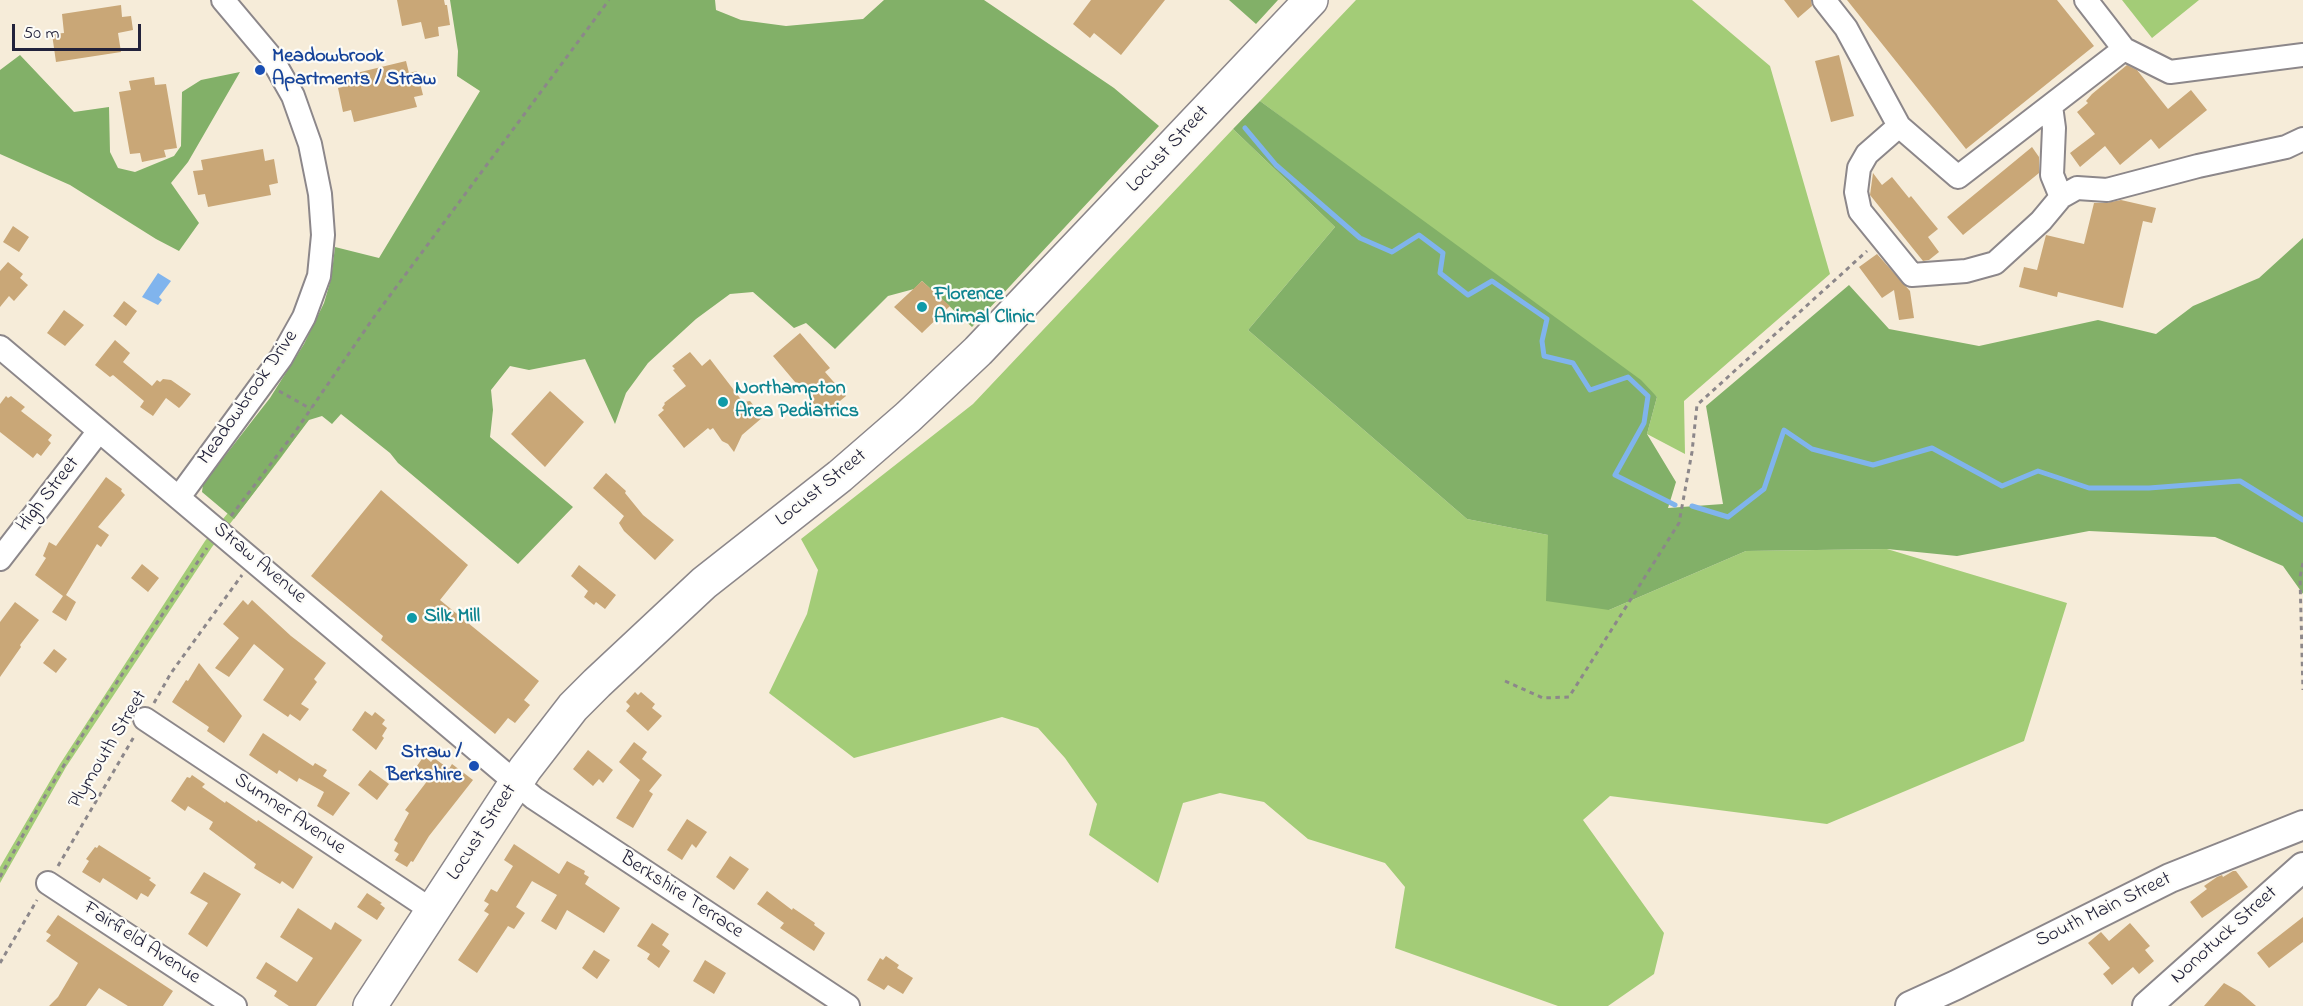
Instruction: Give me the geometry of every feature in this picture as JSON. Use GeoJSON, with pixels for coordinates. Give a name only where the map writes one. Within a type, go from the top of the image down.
{"type":"FeatureCollection","features":[{"type":"Feature","properties":{"kind":"highway","name":"Locust Street"},"geometry":{"type":"LineString","coordinates":[[370,1006],[516,783],[573,707],[621,659],[730,561],[867,453],[978,351],[1311,0]]}},
{"type":"Feature","properties":{"kind":"main road","name":"South Main Street"},"geometry":{"type":"LineString","coordinates":[[1910,1006],[2170,878],[2303,825]]}},
{"type":"Feature","properties":{"kind":"main road","name":"Nonotuck Street"},"geometry":{"type":"LineString","coordinates":[[2147,1006],[2303,867]]}},
{"type":"Feature","properties":{"kind":"street","name":"Meadowbrook Drive"},"geometry":{"type":"LineString","coordinates":[[179,497],[281,358],[304,317],[319,276],[323,235],[320,194],[310,144],[293,96],[272,57],[223,0]]}},
{"type":"Feature","properties":{"kind":"street"},"geometry":{"type":"LineString","coordinates":[[1824,0],[1845,28],[1899,126],[1958,177],[2124,49]]}},
{"type":"Feature","properties":{"kind":"street"},"geometry":{"type":"LineString","coordinates":[[2086,0],[2124,49],[2170,72],[2303,55]]}},
{"type":"Feature","properties":{"kind":"street"},"geometry":{"type":"LineString","coordinates":[[2051,106],[2054,128],[2052,175],[2061,197]]}},
{"type":"Feature","properties":{"kind":"street"},"geometry":{"type":"LineString","coordinates":[[1899,126],[1867,154],[1859,168],[1856,192],[1860,211],[1912,275],[1966,271],[1995,262],[2032,230],[2061,197],[2077,188],[2107,190],[2198,166],[2286,147],[2303,139]]}},
{"type":"Feature","properties":{"kind":"street","name":"Straw Avenue"},"geometry":{"type":"LineString","coordinates":[[0,347],[516,783]]}},
{"type":"Feature","properties":{"kind":"street","name":"High Street"},"geometry":{"type":"LineString","coordinates":[[0,560],[99,431]]}},
{"type":"Feature","properties":{"kind":"street","name":"Sumner Avenue"},"geometry":{"type":"LineString","coordinates":[[145,719],[433,911]]}},
{"type":"Feature","properties":{"kind":"street","name":"Berkshire Terrace"},"geometry":{"type":"LineString","coordinates":[[516,783],[562,818],[848,1006]]}},
{"type":"Feature","properties":{"kind":"street","name":"Fairfield Avenue"},"geometry":{"type":"LineString","coordinates":[[48,883],[235,1006]]}},
{"type":"Feature","properties":{"kind":"path"},"geometry":{"type":"LineString","coordinates":[[229,519],[311,409],[374,317],[609,0]]}},
{"type":"Feature","properties":{"kind":"path"},"geometry":{"type":"LineString","coordinates":[[1505,681],[1543,698],[1569,697],[1679,523],[1692,452],[1697,405],[1882,238]]}},
{"type":"Feature","properties":{"kind":"path"},"geometry":{"type":"LineString","coordinates":[[264,382],[311,409]]}},
{"type":"Feature","properties":{"kind":"path"},"geometry":{"type":"LineString","coordinates":[[0,877],[40,804],[93,718],[209,545]]}},
{"type":"Feature","properties":{"kind":"path","name":"Plymouth Street"},"geometry":{"type":"LineString","coordinates":[[0,963],[171,674],[253,559]]}},
{"type":"Feature","properties":{"kind":"path"},"geometry":{"type":"LineString","coordinates":[[2303,563],[2300,577],[2303,690]]}},
{"type":"Feature","properties":{"kind":"green space"},"geometry":{"type":"Polygon","coordinates":[[[450,0],[715,0],[716,10],[741,20],[786,26],[863,19],[884,0],[984,0],[1114,88],[1159,126],[972,327],[922,281],[914,289],[888,296],[835,349],[806,323],[794,328],[753,292],[730,294],[696,319],[648,363],[626,393],[615,424],[585,359],[529,370],[510,366],[491,390],[493,410],[490,437],[573,507],[518,564],[398,463],[390,453],[341,414],[332,424],[322,416],[309,420],[234,519],[202,492],[203,484],[270,398],[304,344],[324,303],[331,279],[335,247],[379,258],[480,91],[457,76],[458,51],[450,0]]]}},
{"type":"Feature","properties":{"kind":"green space"},"geometry":{"type":"Polygon","coordinates":[[[1229,0],[1278,0],[1256,24],[1229,0]]]}},
{"type":"Feature","properties":{"kind":"green space"},"geometry":{"type":"Polygon","coordinates":[[[1356,0],[1692,0],[1770,66],[1830,274],[1684,401],[1685,454],[1647,434],[1657,397],[1260,101],[1356,0]]]}},
{"type":"Feature","properties":{"kind":"green space"},"geometry":{"type":"Polygon","coordinates":[[[2122,0],[2199,0],[2152,38],[2122,0]]]}},
{"type":"Feature","properties":{"kind":"green space"},"geometry":{"type":"Polygon","coordinates":[[[20,55],[74,112],[109,107],[110,152],[118,168],[135,172],[174,156],[181,146],[182,92],[201,80],[240,72],[188,162],[171,183],[199,223],[179,251],[70,185],[0,154],[0,70],[20,55]]]}},
{"type":"Feature","properties":{"kind":"green space"},"geometry":{"type":"Polygon","coordinates":[[[1260,101],[1641,380],[1657,397],[1647,434],[1676,482],[1668,508],[1723,504],[1706,406],[1849,285],[1889,329],[1979,346],[2098,320],[2156,334],[2193,306],[2259,278],[2303,238],[2303,594],[2283,566],[2215,537],[2089,531],[1957,556],[1887,549],[1746,551],[1609,610],[1546,601],[1548,535],[1467,519],[1248,330],[1335,227],[1233,129],[1260,101]]]}},
{"type":"Feature","properties":{"kind":"green space"},"geometry":{"type":"Polygon","coordinates":[[[1233,129],[1335,227],[1248,330],[1467,519],[1548,535],[1609,610],[1746,551],[1887,549],[2067,603],[2024,741],[1827,824],[1610,796],[1583,820],[1664,933],[1654,974],[1608,1006],[1558,1006],[1395,948],[1405,887],[1385,863],[1308,839],[1264,802],[1220,793],[1183,803],[1158,883],[1089,835],[1097,804],[1065,758],[1038,728],[1002,717],[854,758],[769,693],[807,614],[818,570],[801,539],[973,404],[1233,129]]]}},
{"type":"Feature","properties":{"kind":"green space"},"geometry":{"type":"Polygon","coordinates":[[[340,376],[212,547],[66,767],[0,883],[0,867],[60,764],[205,541],[340,376]]]}},
{"type":"Feature","properties":{"kind":"water"},"geometry":{"type":"Polygon","coordinates":[[[158,273],[171,281],[159,297],[162,300],[158,305],[142,297],[158,273]]]}},
{"type":"Feature","properties":{"kind":"building"},"geometry":{"type":"Polygon","coordinates":[[[397,0],[444,0],[450,25],[438,27],[439,36],[425,39],[421,22],[402,26],[397,0]]]}},
{"type":"Feature","properties":{"kind":"building"},"geometry":{"type":"Polygon","coordinates":[[[1091,0],[1165,0],[1121,55],[1094,33],[1090,38],[1073,24],[1091,0]]]}},
{"type":"Feature","properties":{"kind":"building"},"geometry":{"type":"Polygon","coordinates":[[[1784,0],[1811,0],[1812,6],[1798,18],[1784,0]]]}},
{"type":"Feature","properties":{"kind":"building"},"geometry":{"type":"Polygon","coordinates":[[[1847,0],[2057,0],[2094,46],[1966,149],[1847,0]]]}},
{"type":"Feature","properties":{"kind":"building"},"geometry":{"type":"Polygon","coordinates":[[[121,5],[122,17],[131,16],[133,30],[118,33],[121,52],[56,62],[52,34],[64,33],[62,14],[121,5]]]}},
{"type":"Feature","properties":{"kind":"building"},"geometry":{"type":"Polygon","coordinates":[[[1839,55],[1854,116],[1831,122],[1815,61],[1839,55]]]}},
{"type":"Feature","properties":{"kind":"building"},"geometry":{"type":"Polygon","coordinates":[[[406,61],[409,73],[417,71],[423,95],[414,97],[417,107],[354,122],[351,110],[343,112],[338,88],[347,86],[344,76],[406,61]]]}},
{"type":"Feature","properties":{"kind":"building"},"geometry":{"type":"Polygon","coordinates":[[[2127,65],[2137,70],[2168,109],[2191,90],[2207,110],[2159,149],[2151,139],[2120,165],[2105,146],[2080,167],[2070,153],[2095,134],[2077,112],[2088,103],[2086,101],[2092,94],[2127,65]]]}},
{"type":"Feature","properties":{"kind":"building"},"geometry":{"type":"Polygon","coordinates":[[[154,77],[155,85],[166,84],[177,148],[164,150],[166,157],[142,162],[140,153],[130,154],[119,92],[131,90],[129,81],[154,77]]]}},
{"type":"Feature","properties":{"kind":"building"},"geometry":{"type":"Polygon","coordinates":[[[2032,147],[2039,157],[2039,173],[1963,235],[1947,217],[2032,147]]]}},
{"type":"Feature","properties":{"kind":"building"},"geometry":{"type":"Polygon","coordinates":[[[263,149],[265,161],[274,159],[278,183],[269,185],[271,195],[208,207],[205,194],[198,195],[193,171],[203,170],[201,160],[263,149]]]}},
{"type":"Feature","properties":{"kind":"building"},"geometry":{"type":"Polygon","coordinates":[[[1873,173],[1882,185],[1892,177],[1938,229],[1928,237],[1939,252],[1929,260],[1923,261],[1870,195],[1873,173]]]}},
{"type":"Feature","properties":{"kind":"building"},"geometry":{"type":"Polygon","coordinates":[[[2121,200],[2156,208],[2152,223],[2143,221],[2123,308],[2058,292],[2057,297],[2019,287],[2024,267],[2037,270],[2046,235],[2084,244],[2094,203],[2121,200]]]}},
{"type":"Feature","properties":{"kind":"building"},"geometry":{"type":"Polygon","coordinates":[[[13,226],[29,237],[19,252],[3,242],[13,226]]]}},
{"type":"Feature","properties":{"kind":"building"},"geometry":{"type":"Polygon","coordinates":[[[1877,254],[1910,291],[1914,318],[1899,320],[1894,290],[1882,298],[1859,267],[1877,254]]]}},
{"type":"Feature","properties":{"kind":"building"},"geometry":{"type":"Polygon","coordinates":[[[8,262],[23,274],[20,278],[28,285],[14,301],[9,296],[0,307],[0,271],[8,262]]]}},
{"type":"Feature","properties":{"kind":"building","name":"Florence Animal Clinic"},"geometry":{"type":"Polygon","coordinates":[[[922,281],[950,306],[922,333],[894,307],[922,281]]]}},
{"type":"Feature","properties":{"kind":"building"},"geometry":{"type":"Polygon","coordinates":[[[124,301],[137,311],[126,326],[113,316],[124,301]]]}},
{"type":"Feature","properties":{"kind":"building"},"geometry":{"type":"Polygon","coordinates":[[[64,310],[84,325],[65,346],[47,333],[64,310]]]}},
{"type":"Feature","properties":{"kind":"building"},"geometry":{"type":"Polygon","coordinates":[[[800,333],[830,368],[825,372],[846,396],[823,415],[773,356],[800,333]]]}},
{"type":"Feature","properties":{"kind":"building"},"geometry":{"type":"Polygon","coordinates":[[[115,340],[130,353],[123,362],[152,386],[157,380],[160,382],[163,379],[171,380],[191,394],[179,408],[166,398],[153,416],[140,407],[144,401],[113,375],[110,377],[95,365],[115,340]]]}},
{"type":"Feature","properties":{"kind":"building","name":"Northampton Area Pediatrics"},"geometry":{"type":"Polygon","coordinates":[[[690,352],[702,366],[710,359],[743,402],[750,401],[763,417],[742,435],[734,452],[713,428],[710,430],[708,428],[684,448],[658,415],[664,410],[662,408],[664,403],[686,386],[672,366],[690,352]]]}},
{"type":"Feature","properties":{"kind":"building"},"geometry":{"type":"Polygon","coordinates":[[[550,391],[584,422],[545,467],[511,434],[550,391]]]}},
{"type":"Feature","properties":{"kind":"building"},"geometry":{"type":"Polygon","coordinates":[[[6,396],[8,398],[11,396],[25,407],[21,411],[52,435],[48,440],[51,443],[41,456],[37,453],[33,458],[0,432],[0,404],[6,396]]]}},
{"type":"Feature","properties":{"kind":"building"},"geometry":{"type":"Polygon","coordinates":[[[606,473],[626,491],[625,493],[643,515],[674,540],[655,560],[624,531],[619,523],[624,516],[593,488],[606,473]]]}},
{"type":"Feature","properties":{"kind":"building"},"geometry":{"type":"Polygon","coordinates":[[[106,477],[122,489],[125,495],[98,527],[109,535],[101,547],[97,544],[66,595],[76,602],[66,621],[52,612],[63,596],[35,575],[46,558],[43,556],[49,542],[56,546],[106,477]]]}},
{"type":"Feature","properties":{"kind":"building","name":"Silk Mill"},"geometry":{"type":"Polygon","coordinates":[[[381,490],[468,565],[440,600],[539,681],[524,700],[530,705],[515,723],[508,718],[495,734],[381,640],[383,636],[311,576],[381,490]]]}},
{"type":"Feature","properties":{"kind":"building"},"geometry":{"type":"Polygon","coordinates":[[[142,564],[159,578],[148,592],[131,578],[142,564]]]}},
{"type":"Feature","properties":{"kind":"building"},"geometry":{"type":"Polygon","coordinates":[[[579,565],[616,595],[605,609],[596,602],[594,605],[584,597],[588,591],[571,576],[579,565]]]}},
{"type":"Feature","properties":{"kind":"building"},"geometry":{"type":"Polygon","coordinates":[[[243,600],[248,605],[252,600],[291,636],[326,663],[314,679],[317,682],[301,704],[309,709],[300,721],[290,714],[288,717],[263,700],[284,669],[254,644],[229,677],[215,668],[239,638],[223,624],[243,600]]]}},
{"type":"Feature","properties":{"kind":"building"},"geometry":{"type":"Polygon","coordinates":[[[15,602],[39,620],[0,677],[0,622],[15,602]]]}},
{"type":"Feature","properties":{"kind":"building"},"geometry":{"type":"Polygon","coordinates":[[[54,649],[67,659],[56,673],[43,663],[54,649]]]}},
{"type":"Feature","properties":{"kind":"building"},"geometry":{"type":"Polygon","coordinates":[[[199,663],[242,716],[224,743],[207,731],[209,727],[172,702],[199,663]]]}},
{"type":"Feature","properties":{"kind":"building"},"geometry":{"type":"Polygon","coordinates":[[[635,692],[638,695],[641,692],[655,704],[652,708],[662,716],[648,731],[626,711],[630,706],[626,702],[635,692]]]}},
{"type":"Feature","properties":{"kind":"building"},"geometry":{"type":"Polygon","coordinates":[[[365,711],[372,716],[375,712],[385,720],[382,724],[387,728],[382,736],[384,738],[376,750],[352,730],[365,711]]]}},
{"type":"Feature","properties":{"kind":"building"},"geometry":{"type":"Polygon","coordinates":[[[263,733],[313,766],[315,763],[327,770],[323,776],[350,793],[333,816],[317,806],[324,792],[299,778],[297,782],[279,770],[277,774],[249,755],[263,733]]]}},
{"type":"Feature","properties":{"kind":"building"},"geometry":{"type":"Polygon","coordinates":[[[634,742],[647,752],[642,759],[662,775],[649,791],[653,794],[633,828],[616,818],[640,780],[619,762],[634,742]]]}},
{"type":"Feature","properties":{"kind":"building"},"geometry":{"type":"Polygon","coordinates":[[[588,750],[613,770],[603,783],[599,779],[593,786],[573,769],[588,750]]]}},
{"type":"Feature","properties":{"kind":"building"},"geometry":{"type":"Polygon","coordinates":[[[424,756],[431,762],[434,758],[449,769],[452,764],[473,780],[407,867],[395,860],[399,854],[394,851],[398,843],[394,840],[409,813],[405,810],[428,780],[414,770],[424,756]]]}},
{"type":"Feature","properties":{"kind":"building"},"geometry":{"type":"Polygon","coordinates":[[[370,770],[389,784],[377,800],[358,785],[370,770]]]}},
{"type":"Feature","properties":{"kind":"building"},"geometry":{"type":"Polygon","coordinates":[[[192,775],[205,784],[202,787],[225,803],[226,801],[257,822],[258,820],[313,857],[293,889],[282,881],[280,884],[254,868],[256,864],[209,829],[213,822],[188,806],[185,811],[171,801],[187,777],[190,778],[192,775]]]}},
{"type":"Feature","properties":{"kind":"building"},"geometry":{"type":"Polygon","coordinates":[[[687,819],[707,832],[696,848],[692,844],[682,860],[667,850],[687,819]]]}},
{"type":"Feature","properties":{"kind":"building"},"geometry":{"type":"Polygon","coordinates":[[[514,844],[559,874],[567,861],[585,871],[584,874],[589,877],[585,884],[620,908],[604,933],[567,910],[556,930],[541,921],[557,895],[532,881],[516,907],[525,913],[514,929],[508,926],[477,973],[458,960],[489,914],[484,911],[489,904],[484,901],[491,889],[497,892],[513,866],[504,860],[514,844]]]}},
{"type":"Feature","properties":{"kind":"building"},"geometry":{"type":"Polygon","coordinates":[[[99,845],[151,878],[149,880],[156,885],[148,897],[141,893],[137,900],[103,878],[100,883],[82,872],[89,861],[86,859],[99,845]]]}},
{"type":"Feature","properties":{"kind":"building"},"geometry":{"type":"Polygon","coordinates":[[[730,856],[749,869],[734,890],[716,877],[730,856]]]}},
{"type":"Feature","properties":{"kind":"building"},"geometry":{"type":"Polygon","coordinates":[[[2236,871],[2248,887],[2202,918],[2190,902],[2207,889],[2204,886],[2217,877],[2222,875],[2223,877],[2236,871]]]}},
{"type":"Feature","properties":{"kind":"building"},"geometry":{"type":"Polygon","coordinates":[[[204,872],[241,894],[207,947],[188,934],[208,903],[190,893],[204,872]]]}},
{"type":"Feature","properties":{"kind":"building"},"geometry":{"type":"Polygon","coordinates":[[[767,891],[792,910],[793,908],[815,923],[814,925],[825,933],[814,951],[780,928],[784,923],[757,904],[767,891]]]}},
{"type":"Feature","properties":{"kind":"building"},"geometry":{"type":"Polygon","coordinates":[[[367,893],[382,903],[380,904],[385,908],[377,920],[357,907],[367,893]]]}},
{"type":"Feature","properties":{"kind":"building"},"geometry":{"type":"Polygon","coordinates":[[[298,908],[331,930],[335,922],[362,940],[316,1006],[289,1006],[274,996],[277,991],[256,978],[266,962],[297,982],[313,958],[280,937],[298,908]]]}},
{"type":"Feature","properties":{"kind":"building"},"geometry":{"type":"Polygon","coordinates":[[[58,915],[173,991],[163,1006],[128,1006],[99,988],[86,1006],[49,1006],[58,997],[78,963],[46,941],[51,935],[46,932],[58,915]]]}},
{"type":"Feature","properties":{"kind":"building"},"geometry":{"type":"Polygon","coordinates":[[[2303,917],[2303,942],[2269,968],[2257,953],[2303,917]]]}},
{"type":"Feature","properties":{"kind":"building"},"geometry":{"type":"Polygon","coordinates":[[[652,923],[669,934],[662,945],[670,951],[659,968],[647,959],[650,954],[637,946],[652,923]]]}},
{"type":"Feature","properties":{"kind":"building"},"geometry":{"type":"Polygon","coordinates":[[[2130,923],[2150,946],[2145,950],[2154,961],[2139,974],[2133,967],[2112,985],[2103,974],[2110,968],[2088,943],[2101,932],[2109,941],[2130,923]]]}},
{"type":"Feature","properties":{"kind":"building"},"geometry":{"type":"Polygon","coordinates":[[[594,950],[610,960],[597,979],[582,968],[594,950]]]}},
{"type":"Feature","properties":{"kind":"building"},"geometry":{"type":"Polygon","coordinates":[[[886,956],[899,965],[897,968],[913,978],[903,994],[888,985],[884,990],[867,980],[880,958],[883,960],[886,956]]]}},
{"type":"Feature","properties":{"kind":"building"},"geometry":{"type":"Polygon","coordinates":[[[705,960],[726,973],[714,994],[693,981],[705,960]]]}},
{"type":"Feature","properties":{"kind":"building"},"geometry":{"type":"Polygon","coordinates":[[[2224,983],[2240,992],[2256,1006],[2204,1006],[2224,983]]]}},
{"type":"Feature","properties":{"kind":"waterway"},"geometry":{"type":"LineString","coordinates":[[1245,128],[1276,165],[1360,238],[1392,252],[1419,235],[1443,253],[1440,273],[1468,295],[1492,281],[1547,319],[1542,341],[1544,356],[1573,363],[1590,390],[1628,377],[1648,396],[1644,423],[1615,475],[1675,505]]}},
{"type":"Feature","properties":{"kind":"waterway"},"geometry":{"type":"LineString","coordinates":[[1692,506],[1728,517],[1764,489],[1784,430],[1812,449],[1873,465],[1932,448],[2002,486],[2038,471],[2089,488],[2149,488],[2240,481],[2303,520]]}},
{"type":"Feature","properties":{"kind":"place","name":"Meadowbrook Apartments / Straw"},"geometry":{"type":"Point","coordinates":[260,70]}},
{"type":"Feature","properties":{"kind":"place","name":"Florence Animal Clinic"},"geometry":{"type":"Point","coordinates":[922,307]}},
{"type":"Feature","properties":{"kind":"place","name":"Northampton Area Pediatrics"},"geometry":{"type":"Point","coordinates":[723,402]}},
{"type":"Feature","properties":{"kind":"place","name":"Silk Mill"},"geometry":{"type":"Point","coordinates":[412,618]}},
{"type":"Feature","properties":{"kind":"place","name":"Straw / Berkshire"},"geometry":{"type":"Point","coordinates":[474,766]}}]}
